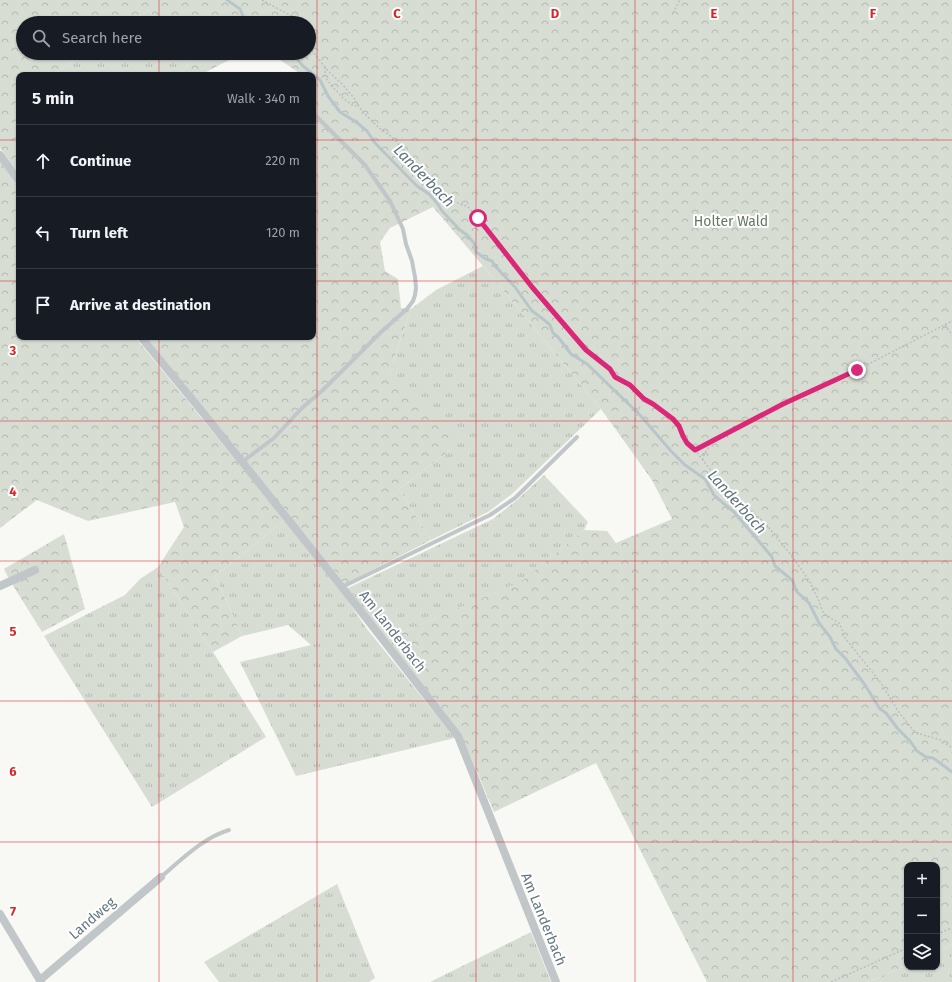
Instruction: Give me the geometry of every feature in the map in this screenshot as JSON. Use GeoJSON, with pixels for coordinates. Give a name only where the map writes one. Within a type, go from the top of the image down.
{"type":"FeatureCollection","features":[{"type":"Feature","properties":{"kind":"street"},"geometry":{"type":"LineString","coordinates":[[0,155],[16,177]]}},
{"type":"Feature","properties":{"kind":"street","name":"Am Landerbach"},"geometry":{"type":"LineString","coordinates":[[143,340],[342,587],[458,736],[556,982]]}},
{"type":"Feature","properties":{"kind":"street"},"geometry":{"type":"LineString","coordinates":[[0,586],[35,570]]}},
{"type":"Feature","properties":{"kind":"street","name":"Landweg"},"geometry":{"type":"LineString","coordinates":[[0,914],[40,981],[161,876]]}},
{"type":"Feature","properties":{"kind":"lane"},"geometry":{"type":"LineString","coordinates":[[242,462],[274,438],[302,408],[323,390],[406,309],[413,301],[415,295],[416,288],[412,261],[403,229],[390,201],[365,164],[316,116]]}},
{"type":"Feature","properties":{"kind":"lane"},"geometry":{"type":"LineString","coordinates":[[342,587],[490,515],[515,498],[577,437]]}},
{"type":"Feature","properties":{"kind":"lane"},"geometry":{"type":"LineString","coordinates":[[161,876],[203,844],[229,830]]}},
{"type":"Feature","properties":{"kind":"path"},"geometry":{"type":"LineString","coordinates":[[262,0],[290,16]]}},
{"type":"Feature","properties":{"kind":"path"},"geometry":{"type":"LineString","coordinates":[[673,13],[680,0]]}},
{"type":"Feature","properties":{"kind":"path"},"geometry":{"type":"LineString","coordinates":[[316,56],[328,72],[343,85],[354,98],[362,111],[378,127],[392,137],[448,198],[462,205],[468,206],[532,287],[586,350],[610,369],[615,377],[630,385],[644,399],[673,419],[679,426],[687,443],[704,460],[723,486],[765,523],[791,555],[810,582],[824,614],[839,623],[845,638],[881,683],[898,711],[914,731],[941,740],[952,748]]}},
{"type":"Feature","properties":{"kind":"path"},"geometry":{"type":"LineString","coordinates":[[324,67],[325,77],[342,98],[352,105],[359,106]]}},
{"type":"Feature","properties":{"kind":"path"},"geometry":{"type":"LineString","coordinates":[[695,450],[783,404],[857,370],[952,321]]}},
{"type":"Feature","properties":{"kind":"path"},"geometry":{"type":"LineString","coordinates":[[945,325],[952,334]]}},
{"type":"Feature","properties":{"kind":"path"},"geometry":{"type":"LineString","coordinates":[[634,420],[640,406]]}},
{"type":"Feature","properties":{"kind":"path"},"geometry":{"type":"LineString","coordinates":[[704,460],[704,454],[712,441]]}},
{"type":"Feature","properties":{"kind":"path"},"geometry":{"type":"LineString","coordinates":[[940,933],[952,928]]}},
{"type":"Feature","properties":{"kind":"path"},"geometry":{"type":"LineString","coordinates":[[831,982],[904,949]]}},
{"type":"Feature","properties":{"kind":"green space","name":"Holter Wald"},"geometry":{"type":"Polygon","coordinates":[[[0,0],[952,0],[952,945],[940,951],[940,862],[904,862],[904,966],[868,982],[707,982],[596,763],[494,812],[461,734],[386,639],[522,581],[584,530],[607,531],[616,543],[672,519],[652,480],[601,409],[433,207],[390,228],[380,242],[385,271],[398,279],[401,308],[411,309],[389,373],[453,432],[450,450],[399,489],[431,540],[345,584],[148,340],[316,340],[316,72],[298,72],[280,60],[316,60],[316,16],[153,16],[149,10],[140,16],[16,16],[16,60],[74,60],[56,72],[16,72],[16,170],[0,148],[0,0]]]}},
{"type":"Feature","properties":{"kind":"green space"},"geometry":{"type":"Polygon","coordinates":[[[149,10],[153,16],[140,16],[149,10]]]}},
{"type":"Feature","properties":{"kind":"green space"},"geometry":{"type":"Polygon","coordinates":[[[74,60],[184,60],[188,67],[180,72],[56,72],[74,60]]]}},
{"type":"Feature","properties":{"kind":"green space"},"geometry":{"type":"Polygon","coordinates":[[[184,60],[229,60],[206,72],[180,72],[188,67],[184,60]]]}},
{"type":"Feature","properties":{"kind":"green space"},"geometry":{"type":"Polygon","coordinates":[[[0,161],[16,184],[16,340],[137,340],[285,520],[215,576],[242,636],[213,652],[158,567],[184,527],[175,502],[88,521],[37,500],[0,528],[0,161]]]}},
{"type":"Feature","properties":{"kind":"green space"},"geometry":{"type":"Polygon","coordinates":[[[483,266],[601,409],[512,494],[488,512],[431,540],[399,489],[450,450],[389,373],[411,309],[436,290],[483,266]]]}},
{"type":"Feature","properties":{"kind":"green space"},"geometry":{"type":"Polygon","coordinates":[[[544,475],[588,522],[584,530],[523,581],[386,639],[348,588],[493,519],[517,500],[544,475]]]}},
{"type":"Feature","properties":{"kind":"green space"},"geometry":{"type":"Polygon","coordinates":[[[285,520],[340,589],[367,629],[455,738],[296,776],[240,662],[311,645],[288,625],[242,636],[215,576],[285,520]]]}},
{"type":"Feature","properties":{"kind":"green space"},"geometry":{"type":"Polygon","coordinates":[[[64,534],[85,609],[42,632],[4,569],[64,534]]]}},
{"type":"Feature","properties":{"kind":"green space"},"geometry":{"type":"Polygon","coordinates":[[[158,567],[266,737],[152,807],[44,636],[125,595],[140,579],[158,567]]]}},
{"type":"Feature","properties":{"kind":"green space"},"geometry":{"type":"Polygon","coordinates":[[[337,884],[375,978],[369,982],[219,982],[204,962],[337,884]]]}},
{"type":"Feature","properties":{"kind":"green space"},"geometry":{"type":"Polygon","coordinates":[[[531,932],[551,982],[430,982],[531,932]]]}},
{"type":"Feature","properties":{"kind":"green space"},"geometry":{"type":"Polygon","coordinates":[[[952,945],[952,982],[868,982],[904,966],[904,970],[940,970],[940,951],[952,945]]]}},
{"type":"Feature","properties":{"kind":"waterway","name":"Landerbach"},"geometry":{"type":"LineString","coordinates":[[227,0],[240,9],[243,16]]}},
{"type":"Feature","properties":{"kind":"waterway","name":"Landerbach"},"geometry":{"type":"LineString","coordinates":[[298,60],[310,72]]}},
{"type":"Feature","properties":{"kind":"waterway","name":"Landerbach"},"geometry":{"type":"LineString","coordinates":[[316,77],[320,80],[328,96],[340,112],[367,131],[375,143],[417,186],[429,194],[442,211],[474,243],[476,252],[492,261],[515,287],[532,311],[550,325],[553,333],[571,354],[587,364],[640,415],[685,465],[705,479],[714,495],[734,512],[772,557],[775,566],[793,581],[796,591],[809,603],[819,623],[830,637],[836,649],[845,658],[865,685],[880,709],[886,713],[917,751],[926,757],[933,758],[952,772]]}},
{"type":"Feature","properties":{"kind":"route"},"geometry":{"type":"LineString","coordinates":[[478,218],[532,287],[586,350],[610,369],[615,377],[630,385],[644,399],[673,419],[679,426],[687,443],[695,450],[783,404],[857,370]]}}]}
